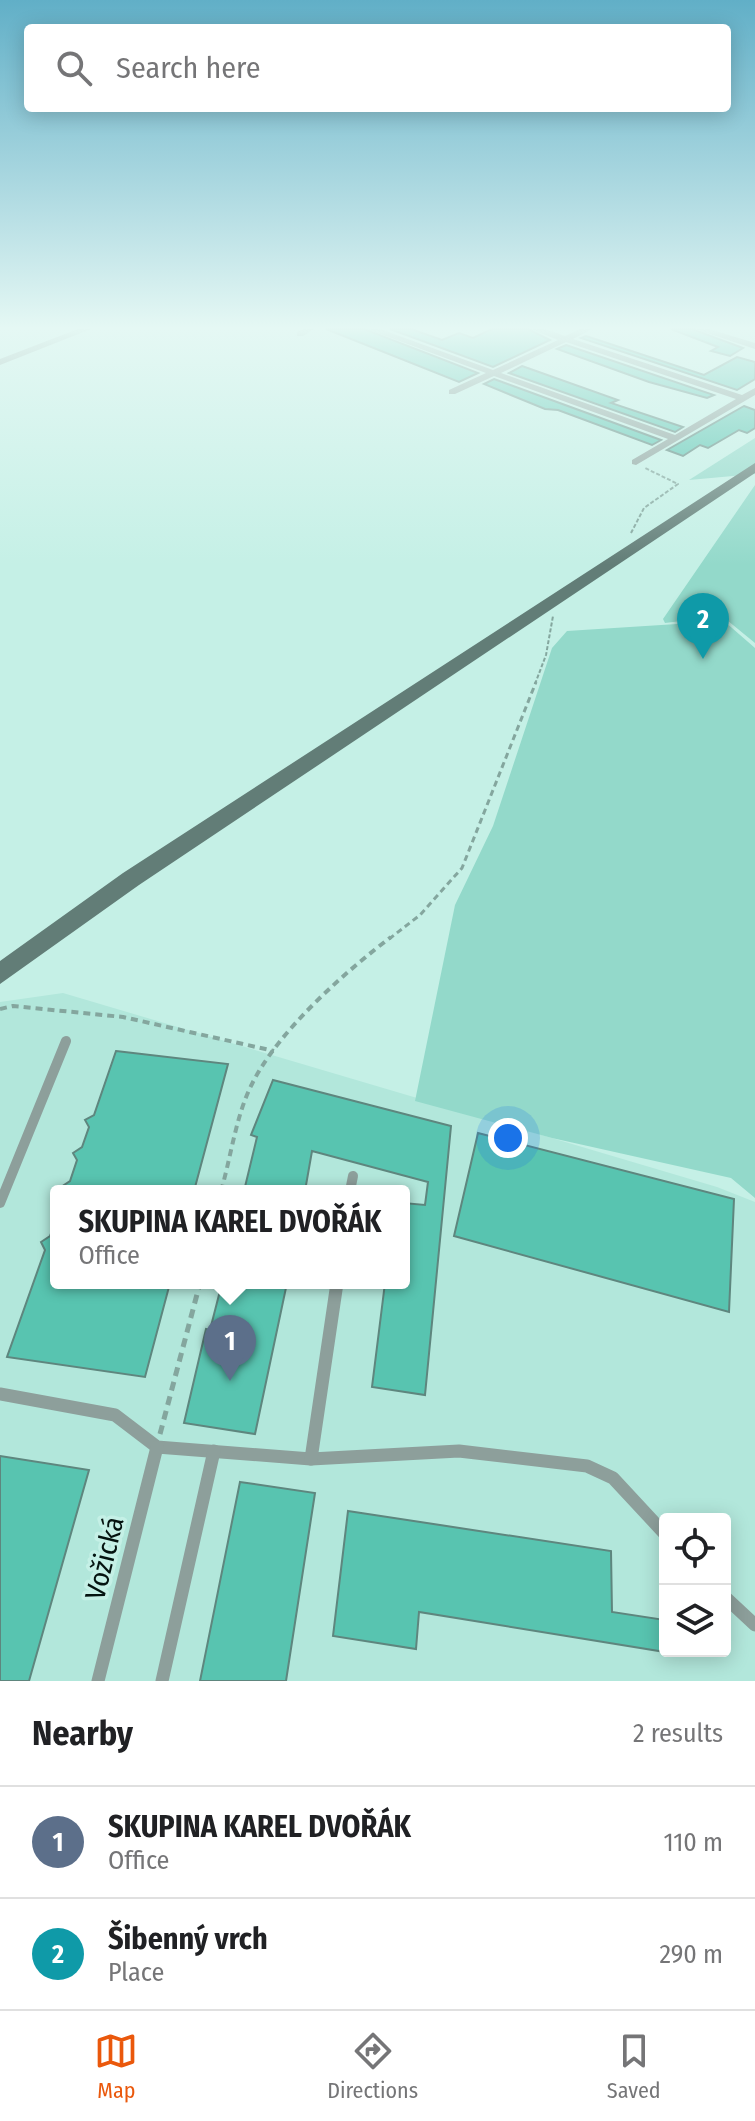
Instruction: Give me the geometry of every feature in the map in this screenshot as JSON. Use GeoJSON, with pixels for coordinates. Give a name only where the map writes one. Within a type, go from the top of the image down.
{"type":"FeatureCollection","features":[{"type":"Feature","properties":{"kind":"main road"},"geometry":{"type":"LineString","coordinates":[[0,974],[131,879],[755,467]]}},
{"type":"Feature","properties":{"kind":"street"},"geometry":{"type":"LineString","coordinates":[[589,407],[675,438]]}},
{"type":"Feature","properties":{"kind":"street"},"geometry":{"type":"LineString","coordinates":[[636,462],[727,407]]}},
{"type":"Feature","properties":{"kind":"lane"},"geometry":{"type":"LineString","coordinates":[[0,1203],[66,1041]]}},
{"type":"Feature","properties":{"kind":"lane"},"geometry":{"type":"LineString","coordinates":[[351,1185],[353,1176]]}},
{"type":"Feature","properties":{"kind":"lane"},"geometry":{"type":"LineString","coordinates":[[311,1459],[336,1289]]}},
{"type":"Feature","properties":{"kind":"lane"},"geometry":{"type":"LineString","coordinates":[[0,1394],[115,1415],[157,1447],[311,1459],[459,1451],[587,1466],[613,1478],[659,1528]]}},
{"type":"Feature","properties":{"kind":"lane","name":"Vožická"},"geometry":{"type":"LineString","coordinates":[[98,1681],[157,1447]]}},
{"type":"Feature","properties":{"kind":"lane"},"geometry":{"type":"LineString","coordinates":[[162,1681],[214,1451]]}},
{"type":"Feature","properties":{"kind":"lane"},"geometry":{"type":"LineString","coordinates":[[731,1603],[755,1625]]}},
{"type":"Feature","properties":{"kind":"path"},"geometry":{"type":"LineString","coordinates":[[627,538],[644,508],[678,484],[636,462]]}},
{"type":"Feature","properties":{"kind":"path"},"geometry":{"type":"LineString","coordinates":[[223,1185],[251,1085],[274,1051],[345,972],[420,915],[462,868],[494,795],[546,655],[554,624],[547,605]]}},
{"type":"Feature","properties":{"kind":"path"},"geometry":{"type":"LineString","coordinates":[[0,1009],[13,1006],[123,1017],[274,1051]]}},
{"type":"Feature","properties":{"kind":"path"},"geometry":{"type":"LineString","coordinates":[[157,1447],[198,1289]]}},
{"type":"Feature","properties":{"kind":"shaded area"},"geometry":{"type":"Polygon","coordinates":[[[755,438],[755,474],[689,480],[755,438]]]}},
{"type":"Feature","properties":{"kind":"shaded area"},"geometry":{"type":"Polygon","coordinates":[[[755,485],[755,643],[722,616],[665,623],[663,619],[755,485]]]}},
{"type":"Feature","properties":{"kind":"shaded area"},"geometry":{"type":"Polygon","coordinates":[[[724,621],[755,648],[755,1198],[731,1178],[552,1138],[415,1101],[455,905],[493,826],[552,648],[567,631],[724,621]]]}},
{"type":"Feature","properties":{"kind":"shaded area"},"geometry":{"type":"Polygon","coordinates":[[[63,993],[717,1187],[755,1202],[755,1681],[0,1681],[0,1002],[63,993]]]}},
{"type":"Feature","properties":{"kind":"building"},"geometry":{"type":"Polygon","coordinates":[[[541,407],[572,407],[661,440],[652,445],[558,410],[541,407]]]}},
{"type":"Feature","properties":{"kind":"building"},"geometry":{"type":"Polygon","coordinates":[[[606,407],[624,407],[683,427],[675,432],[606,407]]]}},
{"type":"Feature","properties":{"kind":"building"},"geometry":{"type":"Polygon","coordinates":[[[741,407],[755,410],[755,428],[747,433],[739,430],[708,448],[700,445],[683,456],[667,450],[741,407]]]}},
{"type":"Feature","properties":{"kind":"building"},"geometry":{"type":"Polygon","coordinates":[[[116,1051],[228,1064],[196,1185],[64,1185],[70,1181],[77,1160],[73,1153],[82,1147],[89,1127],[85,1120],[94,1115],[116,1051]]]}},
{"type":"Feature","properties":{"kind":"building"},"geometry":{"type":"Polygon","coordinates":[[[273,1080],[451,1126],[425,1395],[372,1387],[384,1289],[410,1289],[410,1204],[425,1205],[428,1182],[312,1151],[306,1185],[245,1185],[257,1137],[251,1135],[273,1080]]]}},
{"type":"Feature","properties":{"kind":"building"},"geometry":{"type":"Polygon","coordinates":[[[478,1133],[734,1199],[729,1312],[454,1236],[478,1133]]]}},
{"type":"Feature","properties":{"kind":"building"},"geometry":{"type":"Polygon","coordinates":[[[50,1236],[50,1289],[168,1289],[145,1377],[7,1357],[45,1250],[41,1242],[50,1236]]]}},
{"type":"Feature","properties":{"kind":"building"},"geometry":{"type":"Polygon","coordinates":[[[220,1289],[286,1289],[255,1434],[184,1423],[206,1329],[210,1330],[220,1289]]]}},
{"type":"Feature","properties":{"kind":"building"},"geometry":{"type":"Polygon","coordinates":[[[0,1456],[89,1470],[29,1681],[0,1681],[0,1456]]]}},
{"type":"Feature","properties":{"kind":"building"},"geometry":{"type":"Polygon","coordinates":[[[240,1482],[315,1493],[286,1681],[200,1681],[240,1482]]]}},
{"type":"Feature","properties":{"kind":"building"},"geometry":{"type":"Polygon","coordinates":[[[348,1511],[611,1551],[612,1612],[659,1619],[659,1651],[419,1612],[416,1649],[333,1636],[348,1511]]]}},
{"type":"Feature","properties":{"kind":"place","name":"Šibenný vrch"},"geometry":{"type":"Point","coordinates":[703,659]}},
{"type":"Feature","properties":{"kind":"place","name":"SKUPINA KAREL DVOŘÁK"},"geometry":{"type":"Point","coordinates":[230,1381]}}]}
